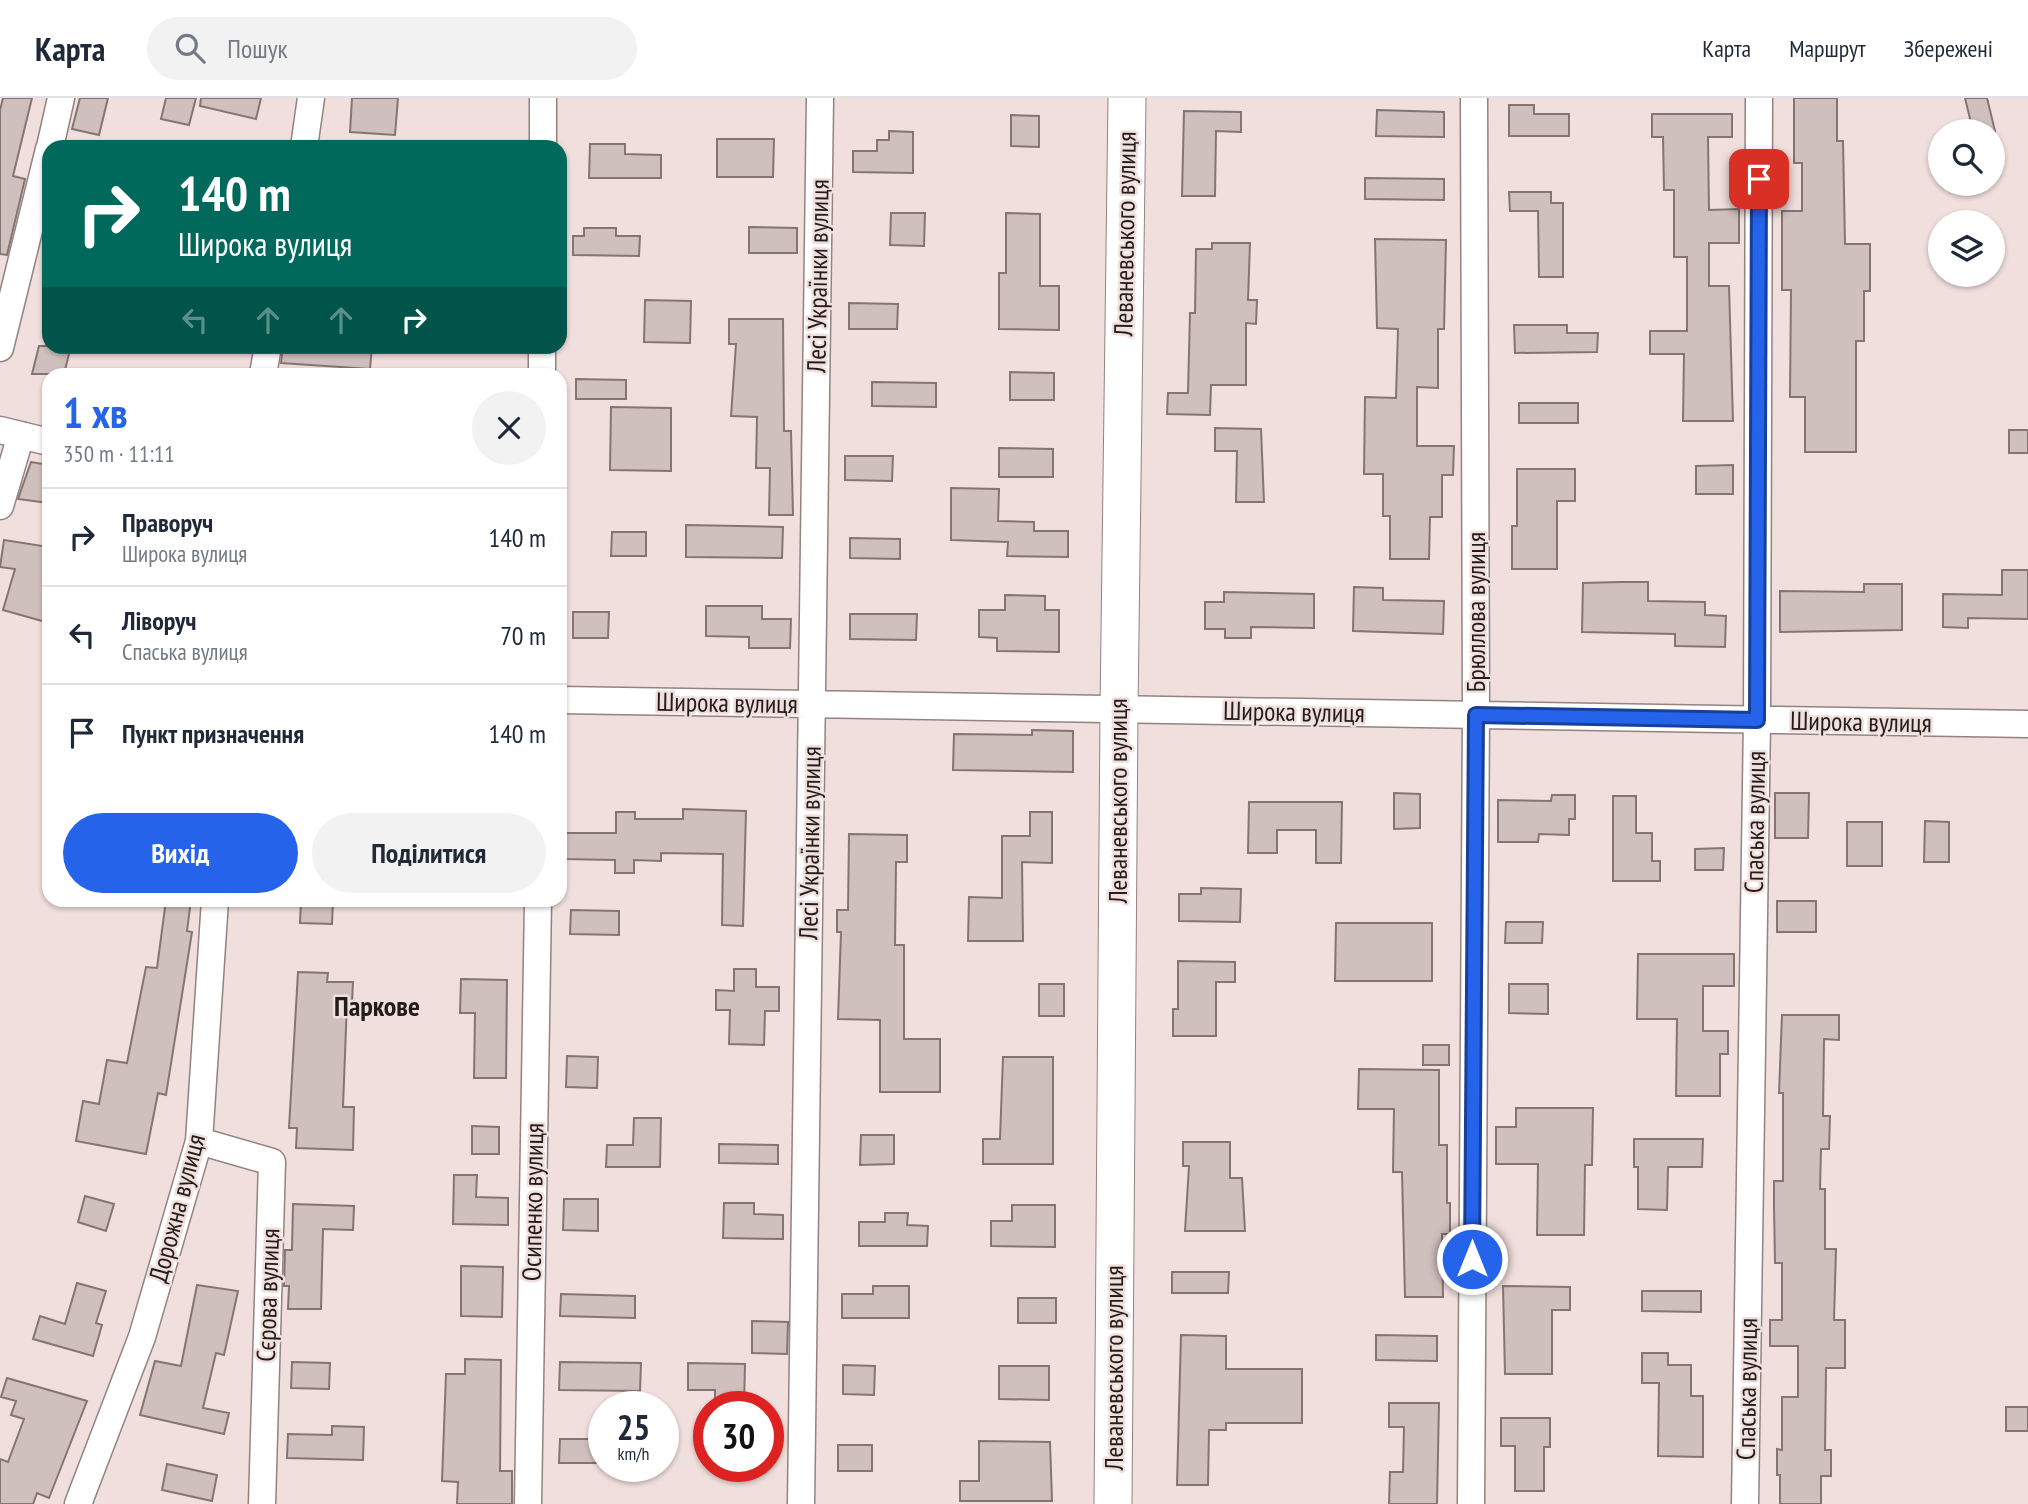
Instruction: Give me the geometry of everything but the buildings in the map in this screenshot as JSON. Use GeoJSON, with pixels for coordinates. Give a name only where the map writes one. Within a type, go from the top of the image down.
{"type":"FeatureCollection","features":[{"type":"Feature","properties":{"kind":"street"},"geometry":{"type":"LineString","coordinates":[[51,140],[61,98]]}},
{"type":"Feature","properties":{"kind":"street"},"geometry":{"type":"LineString","coordinates":[[305,140],[311,98]]}},
{"type":"Feature","properties":{"kind":"street"},"geometry":{"type":"LineString","coordinates":[[543,98],[543,140]]}},
{"type":"Feature","properties":{"kind":"street","name":"Лесі Українки вулиця"},"geometry":{"type":"LineString","coordinates":[[801,1504],[820,98]]}},
{"type":"Feature","properties":{"kind":"street","name":"Леваневського вулиця"},"geometry":{"type":"LineString","coordinates":[[1113,1504],[1119,710],[1128,98]]}},
{"type":"Feature","properties":{"kind":"street","name":"Брюллова вулиця"},"geometry":{"type":"LineString","coordinates":[[1471,1504],[1476,715],[1474,98]]}},
{"type":"Feature","properties":{"kind":"street","name":"Спаська вулиця"},"geometry":{"type":"LineString","coordinates":[[1745,1504],[1757,720],[1759,98]]}},
{"type":"Feature","properties":{"kind":"street"},"geometry":{"type":"LineString","coordinates":[[0,348],[42,177]]}},
{"type":"Feature","properties":{"kind":"street"},"geometry":{"type":"LineString","coordinates":[[0,506],[10,432],[42,440]]}},
{"type":"Feature","properties":{"kind":"street","name":"Широка вулиця"},"geometry":{"type":"LineString","coordinates":[[567,700],[2028,724]]}},
{"type":"Feature","properties":{"kind":"street","name":"Дорожна вулиця"},"geometry":{"type":"LineString","coordinates":[[78,1504],[142,1337],[199,1141],[215,907]]}},
{"type":"Feature","properties":{"kind":"street","name":"Осипенко вулиця"},"geometry":{"type":"LineString","coordinates":[[528,1504],[538,907]]}},
{"type":"Feature","properties":{"kind":"street","name":"Сєрова вулиця"},"geometry":{"type":"LineString","coordinates":[[199,1141],[272,1163],[262,1504]]}},
{"type":"Feature","properties":{"kind":"district","name":"Паркове"},"geometry":{"type":"Point","coordinates":[377,1006]}},
{"type":"Feature","properties":{"kind":"route"},"geometry":{"type":"LineString","coordinates":[[1472,1259],[1476,715],[1757,720],[1759,179]]}}]}
